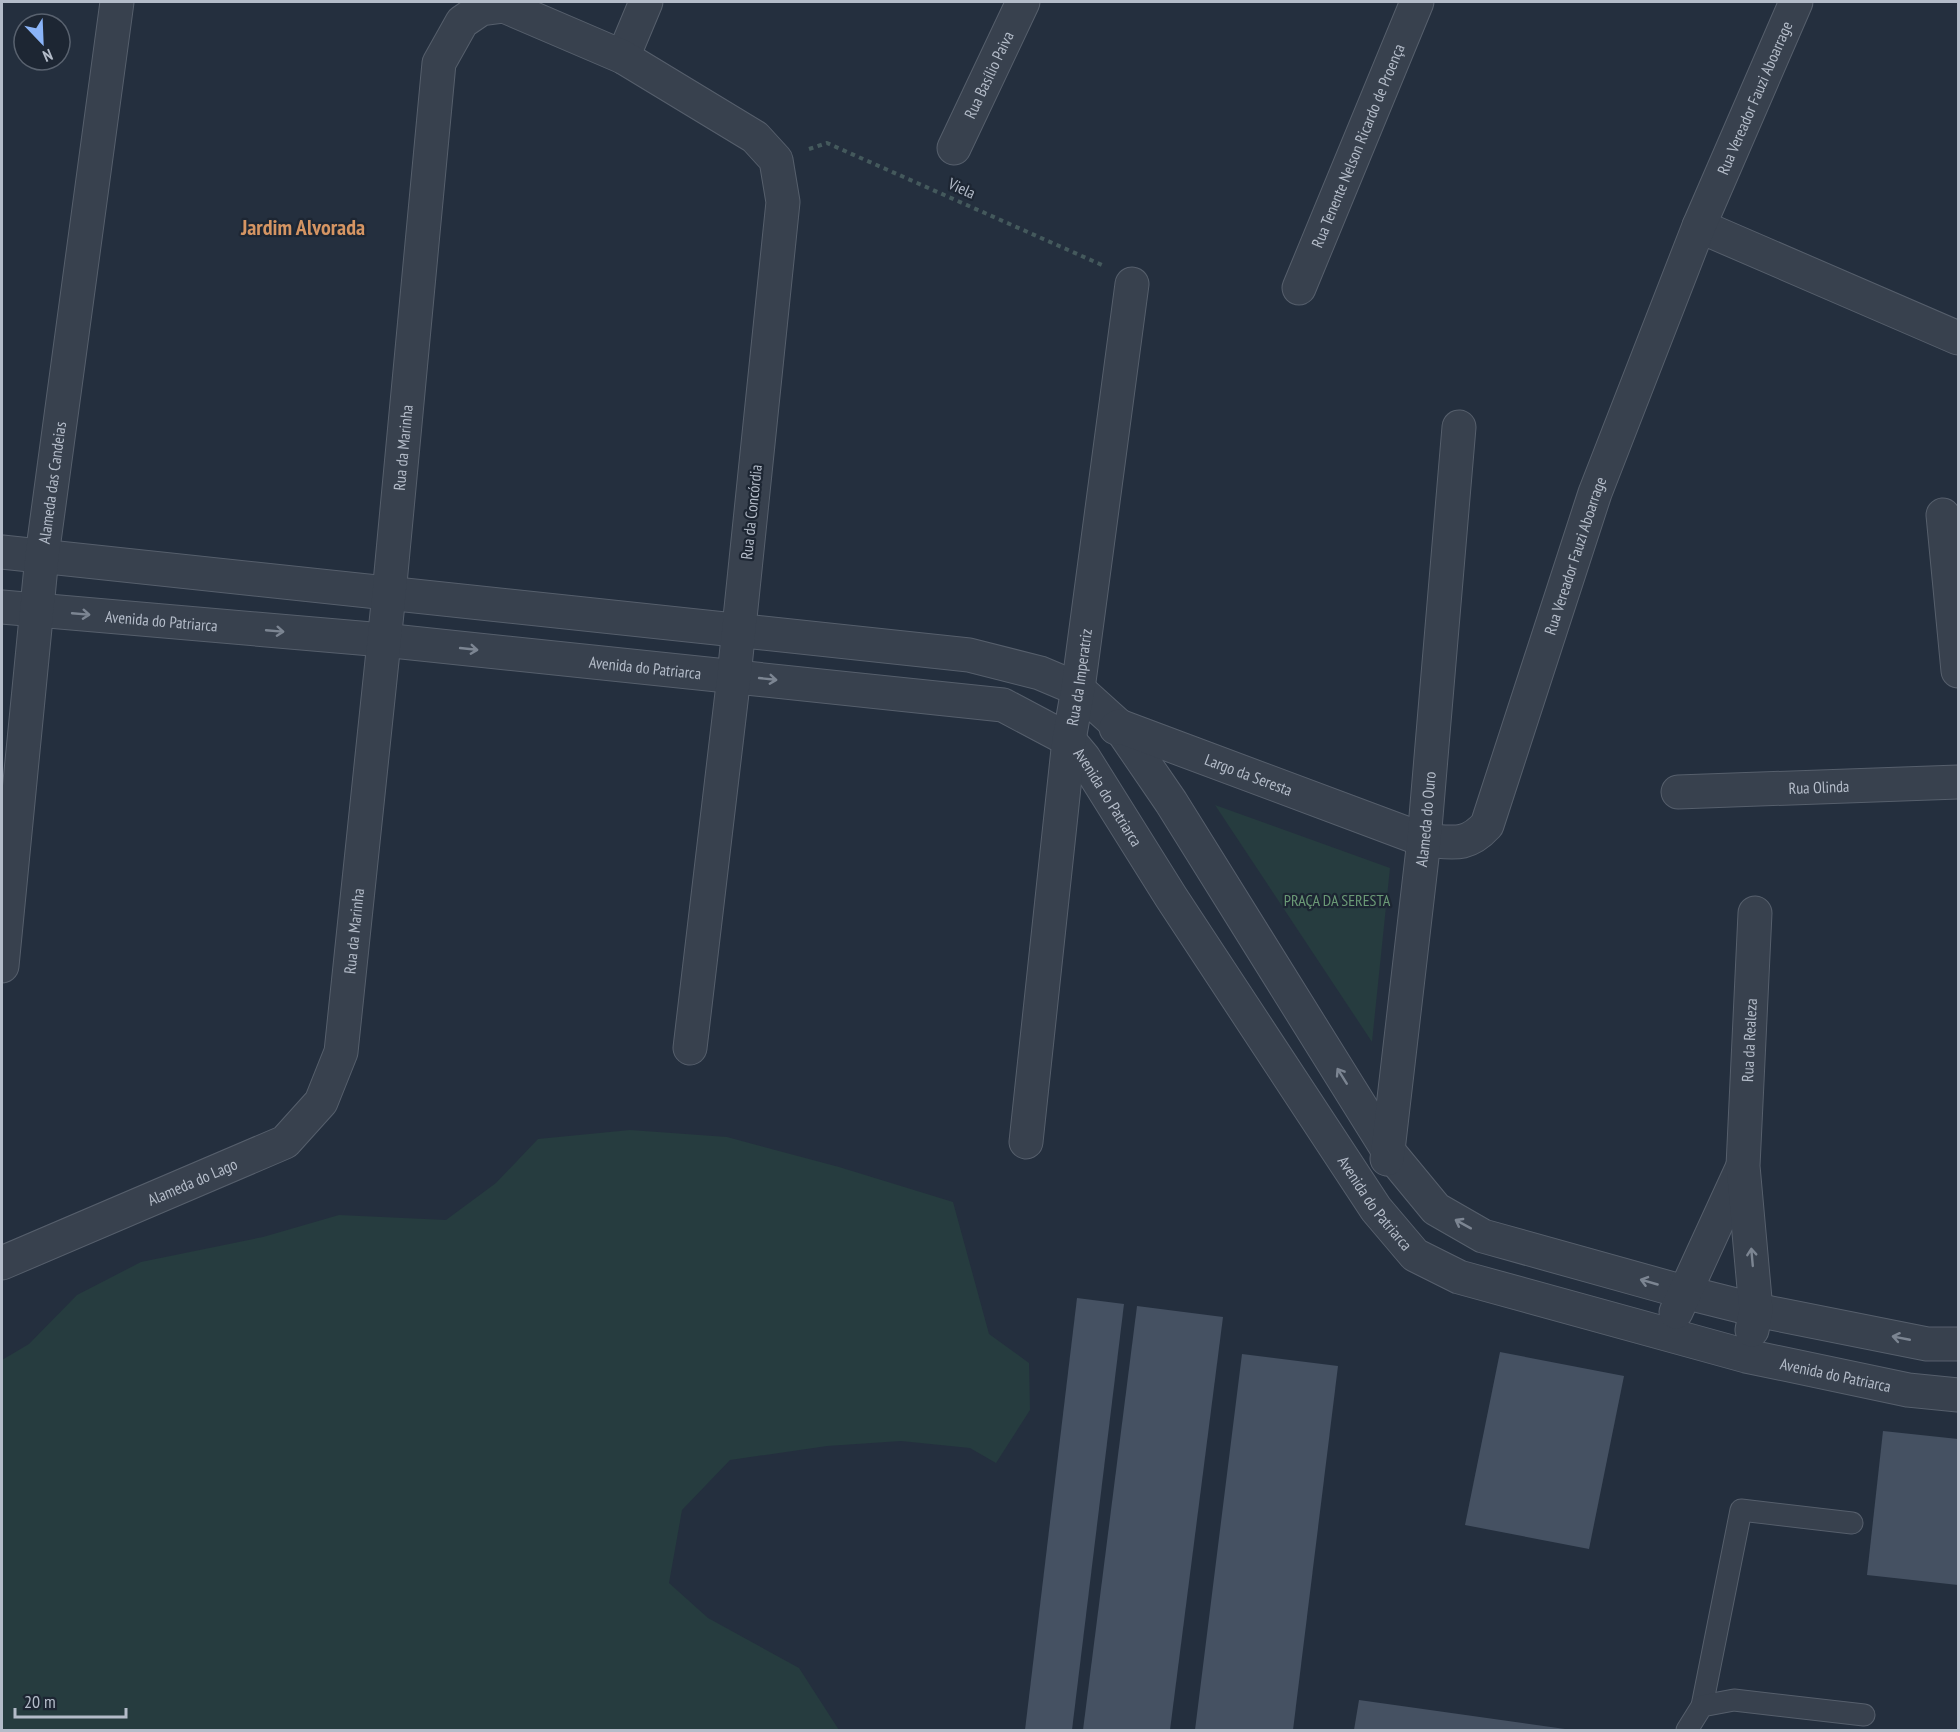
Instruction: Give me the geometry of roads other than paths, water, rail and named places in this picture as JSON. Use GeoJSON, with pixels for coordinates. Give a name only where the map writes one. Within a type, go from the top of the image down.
{"type":"FeatureCollection","features":[{"type":"Feature","properties":{"kind":"street","name":"Alameda das Candeias"},"geometry":{"type":"LineString","coordinates":[[2,966],[42,556],[117,2]]}},
{"type":"Feature","properties":{"kind":"street"},"geometry":{"type":"LineString","coordinates":[[623,57],[646,2]]}},
{"type":"Feature","properties":{"kind":"street","name":"Rua Basílio Paiva"},"geometry":{"type":"LineString","coordinates":[[954,148],[1023,2]]}},
{"type":"Feature","properties":{"kind":"street","name":"Rua Tenente Nelson Ricardo de Proença"},"geometry":{"type":"LineString","coordinates":[[1299,288],[1417,2]]}},
{"type":"Feature","properties":{"kind":"street","name":"Rua Vereador Fauzi Aboarrage"},"geometry":{"type":"LineString","coordinates":[[1424,840],[1460,843],[1476,837],[1487,825],[1595,493],[1699,226],[1796,2]]}},
{"type":"Feature","properties":{"kind":"street","name":"Rua da Marinha"},"geometry":{"type":"LineString","coordinates":[[341,1052],[389,594],[439,63],[462,22],[481,9],[504,6],[623,57]]}},
{"type":"Feature","properties":{"kind":"street","name":"Rua da Concórdia"},"geometry":{"type":"LineString","coordinates":[[623,57],[755,137],[776,160],[783,202],[734,676],[690,1048]]}},
{"type":"Feature","properties":{"kind":"street"},"geometry":{"type":"LineString","coordinates":[[1699,226],[1959,338]]}},
{"type":"Feature","properties":{"kind":"street","name":"Rua da Imperatriz"},"geometry":{"type":"LineString","coordinates":[[1026,1142],[1077,749],[1078,689],[1132,284]]}},
{"type":"Feature","properties":{"kind":"street","name":"Alameda do Ouro"},"geometry":{"type":"LineString","coordinates":[[1376,1209],[1389,1152],[1424,840],[1459,427]]}},
{"type":"Feature","properties":{"kind":"street"},"geometry":{"type":"LineString","coordinates":[[1943,515],[1959,670]]}},
{"type":"Feature","properties":{"kind":"street"},"geometry":{"type":"LineString","coordinates":[[2,552],[738,633],[969,656],[1040,673],[1078,689],[1119,726],[1171,802],[1389,1152],[1436,1209],[1484,1236],[1684,1292],[1756,1310],[1927,1344],[1959,1344]]}},
{"type":"Feature","properties":{"kind":"street","name":"Avenida do Patriarca"},"geometry":{"type":"LineString","coordinates":[[2,607],[383,640],[1003,705],[1077,749],[1170,897],[1376,1209],[1415,1255],[1459,1277],[1746,1356],[1908,1390],[1959,1395]]}},
{"type":"Feature","properties":{"kind":"street"},"geometry":{"type":"LineString","coordinates":[[1077,749],[1119,726]]}},
{"type":"Feature","properties":{"kind":"street","name":"Largo da Seresta"},"geometry":{"type":"LineString","coordinates":[[1119,726],[1424,840]]}},
{"type":"Feature","properties":{"kind":"street","name":"Rua Olinda"},"geometry":{"type":"LineString","coordinates":[[1678,792],[1959,782]]}},
{"type":"Feature","properties":{"kind":"street","name":"Rua da Realeza"},"geometry":{"type":"LineString","coordinates":[[1746,1356],[1756,1310],[1743,1166],[1755,913]]}},
{"type":"Feature","properties":{"kind":"street","name":"Alameda do Lago"},"geometry":{"type":"LineString","coordinates":[[2,1263],[285,1142],[321,1102],[341,1052]]}},
{"type":"Feature","properties":{"kind":"street","name":"Rua da Realeza"},"geometry":{"type":"LineString","coordinates":[[1666,1335],[1743,1166]]}},
{"type":"Feature","properties":{"kind":"lane"},"geometry":{"type":"LineString","coordinates":[[1687,1731],[1702,1706],[1741,1510],[1852,1523]]}},
{"type":"Feature","properties":{"kind":"lane"},"geometry":{"type":"LineString","coordinates":[[1702,1706],[1734,1700],[1864,1715]]}},
{"type":"Feature","properties":{"kind":"district","name":"Jardim Alvorada"},"geometry":{"type":"Point","coordinates":[303,227]}},
{"type":"Feature","properties":{"kind":"park label","name":"PRAÇA DA SERESTA"},"geometry":{"type":"Point","coordinates":[1337,900]}}]}
